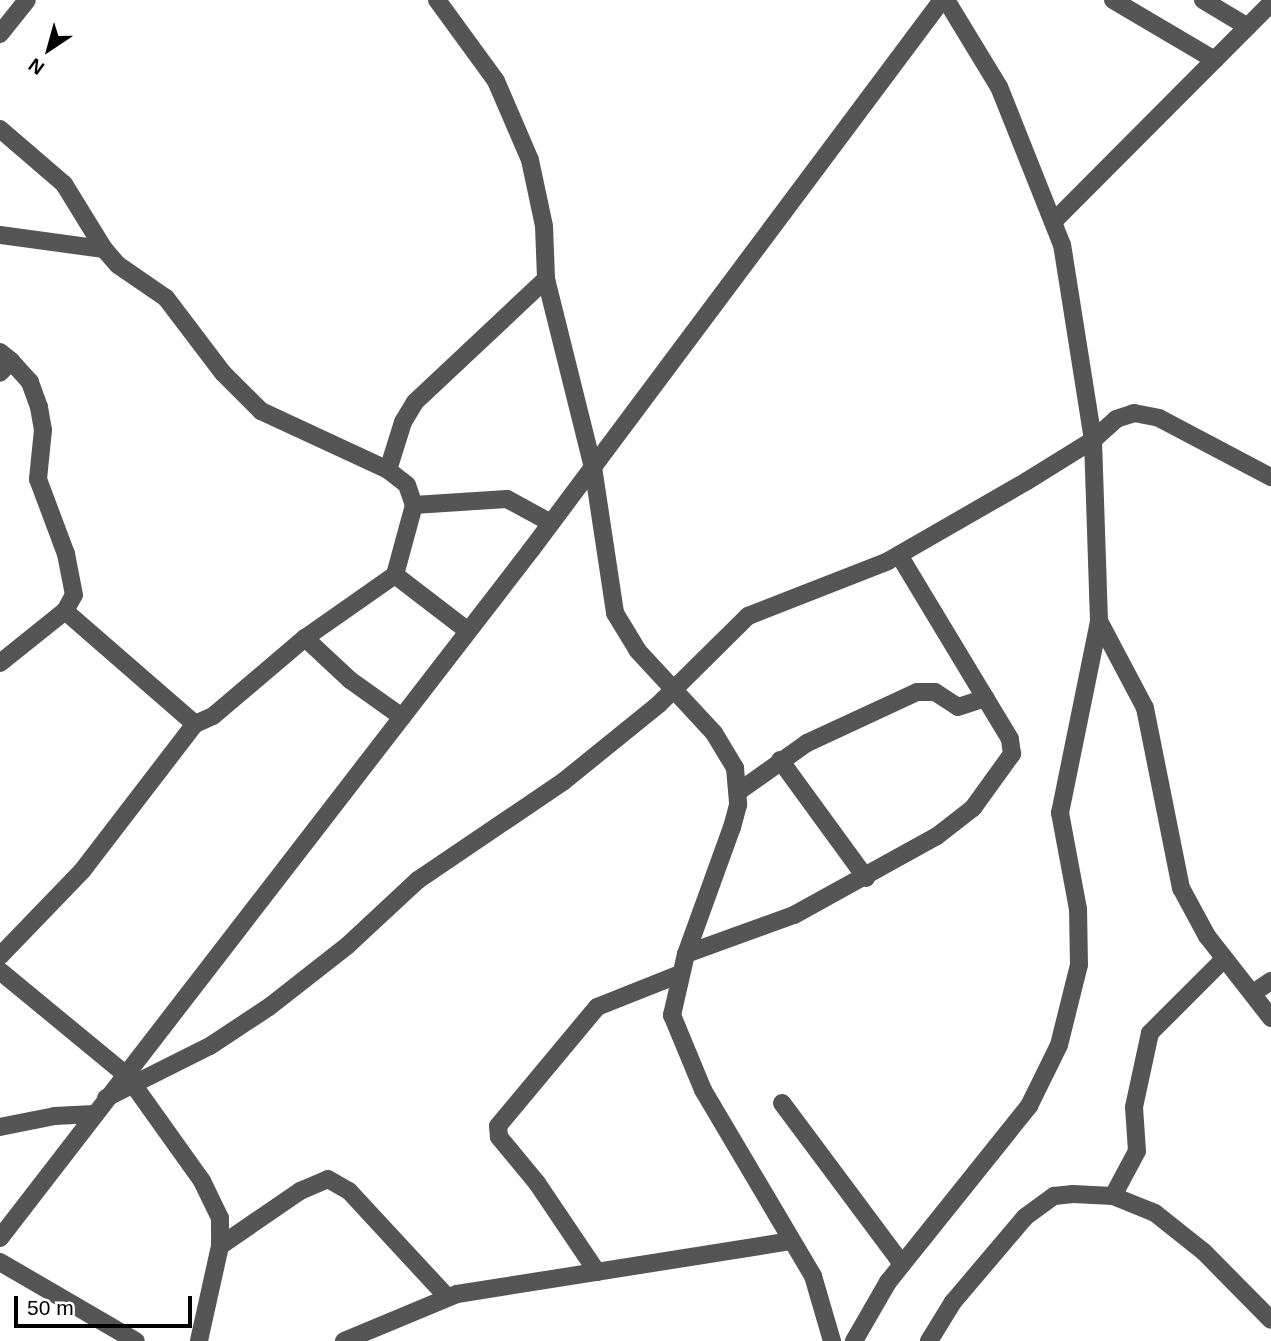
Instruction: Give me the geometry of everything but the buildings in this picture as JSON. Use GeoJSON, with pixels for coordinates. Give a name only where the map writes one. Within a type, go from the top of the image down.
{"type":"FeatureCollection","features":[{"type":"Feature","properties":{"kind":"street"},"geometry":{"type":"LineString","coordinates":[[0,34],[27,0]]}},
{"type":"Feature","properties":{"kind":"street"},"geometry":{"type":"LineString","coordinates":[[437,0],[496,81],[530,160],[544,226],[546,279],[593,467],[615,613],[639,651],[727,752],[738,792],[726,846],[680,974],[672,1015],[679,1040],[813,1276],[832,1341]]}},
{"type":"Feature","properties":{"kind":"street"},"geometry":{"type":"LineString","coordinates":[[130,1081],[944,0],[999,88],[1053,222],[1070,277],[1093,440],[1098,621],[1061,793],[1063,839],[1080,935],[1079,965],[1059,1045],[1046,1077],[1014,1128],[902,1264],[858,1335],[877,1341]]}},
{"type":"Feature","properties":{"kind":"street"},"geometry":{"type":"LineString","coordinates":[[1114,0],[1215,60]]}},
{"type":"Feature","properties":{"kind":"street"},"geometry":{"type":"LineString","coordinates":[[1203,0],[1248,27]]}},
{"type":"Feature","properties":{"kind":"street"},"geometry":{"type":"LineString","coordinates":[[1053,222],[1271,3]]}},
{"type":"Feature","properties":{"kind":"street"},"geometry":{"type":"LineString","coordinates":[[0,129],[75,196],[104,249],[118,265],[166,298],[223,373],[261,411],[388,470],[407,485],[414,505],[395,575],[305,638],[214,716],[195,724],[82,872],[0,956]]}},
{"type":"Feature","properties":{"kind":"street"},"geometry":{"type":"LineString","coordinates":[[0,235],[104,249]]}},
{"type":"Feature","properties":{"kind":"street"},"geometry":{"type":"LineString","coordinates":[[388,470],[402,422],[415,402],[546,279]]}},
{"type":"Feature","properties":{"kind":"street"},"geometry":{"type":"LineString","coordinates":[[0,663],[65,611],[74,595],[73,577],[38,479],[43,430],[39,407],[30,382],[4,362]]}},
{"type":"Feature","properties":{"kind":"street"},"geometry":{"type":"LineString","coordinates":[[0,1238],[106,1098],[130,1081],[270,1007],[348,945],[418,880],[564,781],[674,690],[748,616],[899,555],[1093,440],[1116,419],[1143,414],[1187,430],[1271,477]]}},
{"type":"Feature","properties":{"kind":"street"},"geometry":{"type":"LineString","coordinates":[[414,505],[507,499],[551,523]]}},
{"type":"Feature","properties":{"kind":"street"},"geometry":{"type":"LineString","coordinates":[[686,954],[794,915],[866,878],[957,821],[1012,754],[1010,739],[899,555]]}},
{"type":"Feature","properties":{"kind":"street"},"geometry":{"type":"LineString","coordinates":[[395,575],[468,631]]}},
{"type":"Feature","properties":{"kind":"street"},"geometry":{"type":"LineString","coordinates":[[65,611],[195,724]]}},
{"type":"Feature","properties":{"kind":"street"},"geometry":{"type":"LineString","coordinates":[[1098,621],[1126,665],[1145,708],[1181,888],[1224,960],[1271,1018]]}},
{"type":"Feature","properties":{"kind":"street"},"geometry":{"type":"LineString","coordinates":[[305,638],[343,675],[402,717]]}},
{"type":"Feature","properties":{"kind":"street"},"geometry":{"type":"LineString","coordinates":[[738,792],[780,760],[917,692],[935,692],[958,707],[986,698]]}},
{"type":"Feature","properties":{"kind":"street"},"geometry":{"type":"LineString","coordinates":[[780,760],[866,878]]}},
{"type":"Feature","properties":{"kind":"street"},"geometry":{"type":"LineString","coordinates":[[1113,1196],[1137,1151],[1134,1107],[1143,1052],[1150,1033],[1224,960]]}},
{"type":"Feature","properties":{"kind":"street"},"geometry":{"type":"LineString","coordinates":[[0,971],[130,1081],[213,1201],[220,1218],[220,1245],[199,1341]]}},
{"type":"Feature","properties":{"kind":"street"},"geometry":{"type":"LineString","coordinates":[[597,1272],[537,1183],[499,1137],[498,1126],[597,1007],[680,974]]}},
{"type":"Feature","properties":{"kind":"street"},"geometry":{"type":"LineString","coordinates":[[1253,993],[1271,981]]}},
{"type":"Feature","properties":{"kind":"street"},"geometry":{"type":"LineString","coordinates":[[782,1103],[902,1264]]}},
{"type":"Feature","properties":{"kind":"street"},"geometry":{"type":"LineString","coordinates":[[0,1127],[94,1114]]}},
{"type":"Feature","properties":{"kind":"street"},"geometry":{"type":"LineString","coordinates":[[220,1245],[300,1191],[328,1179],[349,1191],[447,1297]]}},
{"type":"Feature","properties":{"kind":"street"},"geometry":{"type":"LineString","coordinates":[[929,1341],[961,1291],[1039,1205],[1073,1194],[1113,1196],[1136,1202],[1179,1230],[1271,1320]]}},
{"type":"Feature","properties":{"kind":"street"},"geometry":{"type":"LineString","coordinates":[[344,1341],[447,1297],[792,1241]]}},
{"type":"Feature","properties":{"kind":"street"},"geometry":{"type":"LineString","coordinates":[[0,1262],[136,1341]]}}]}
